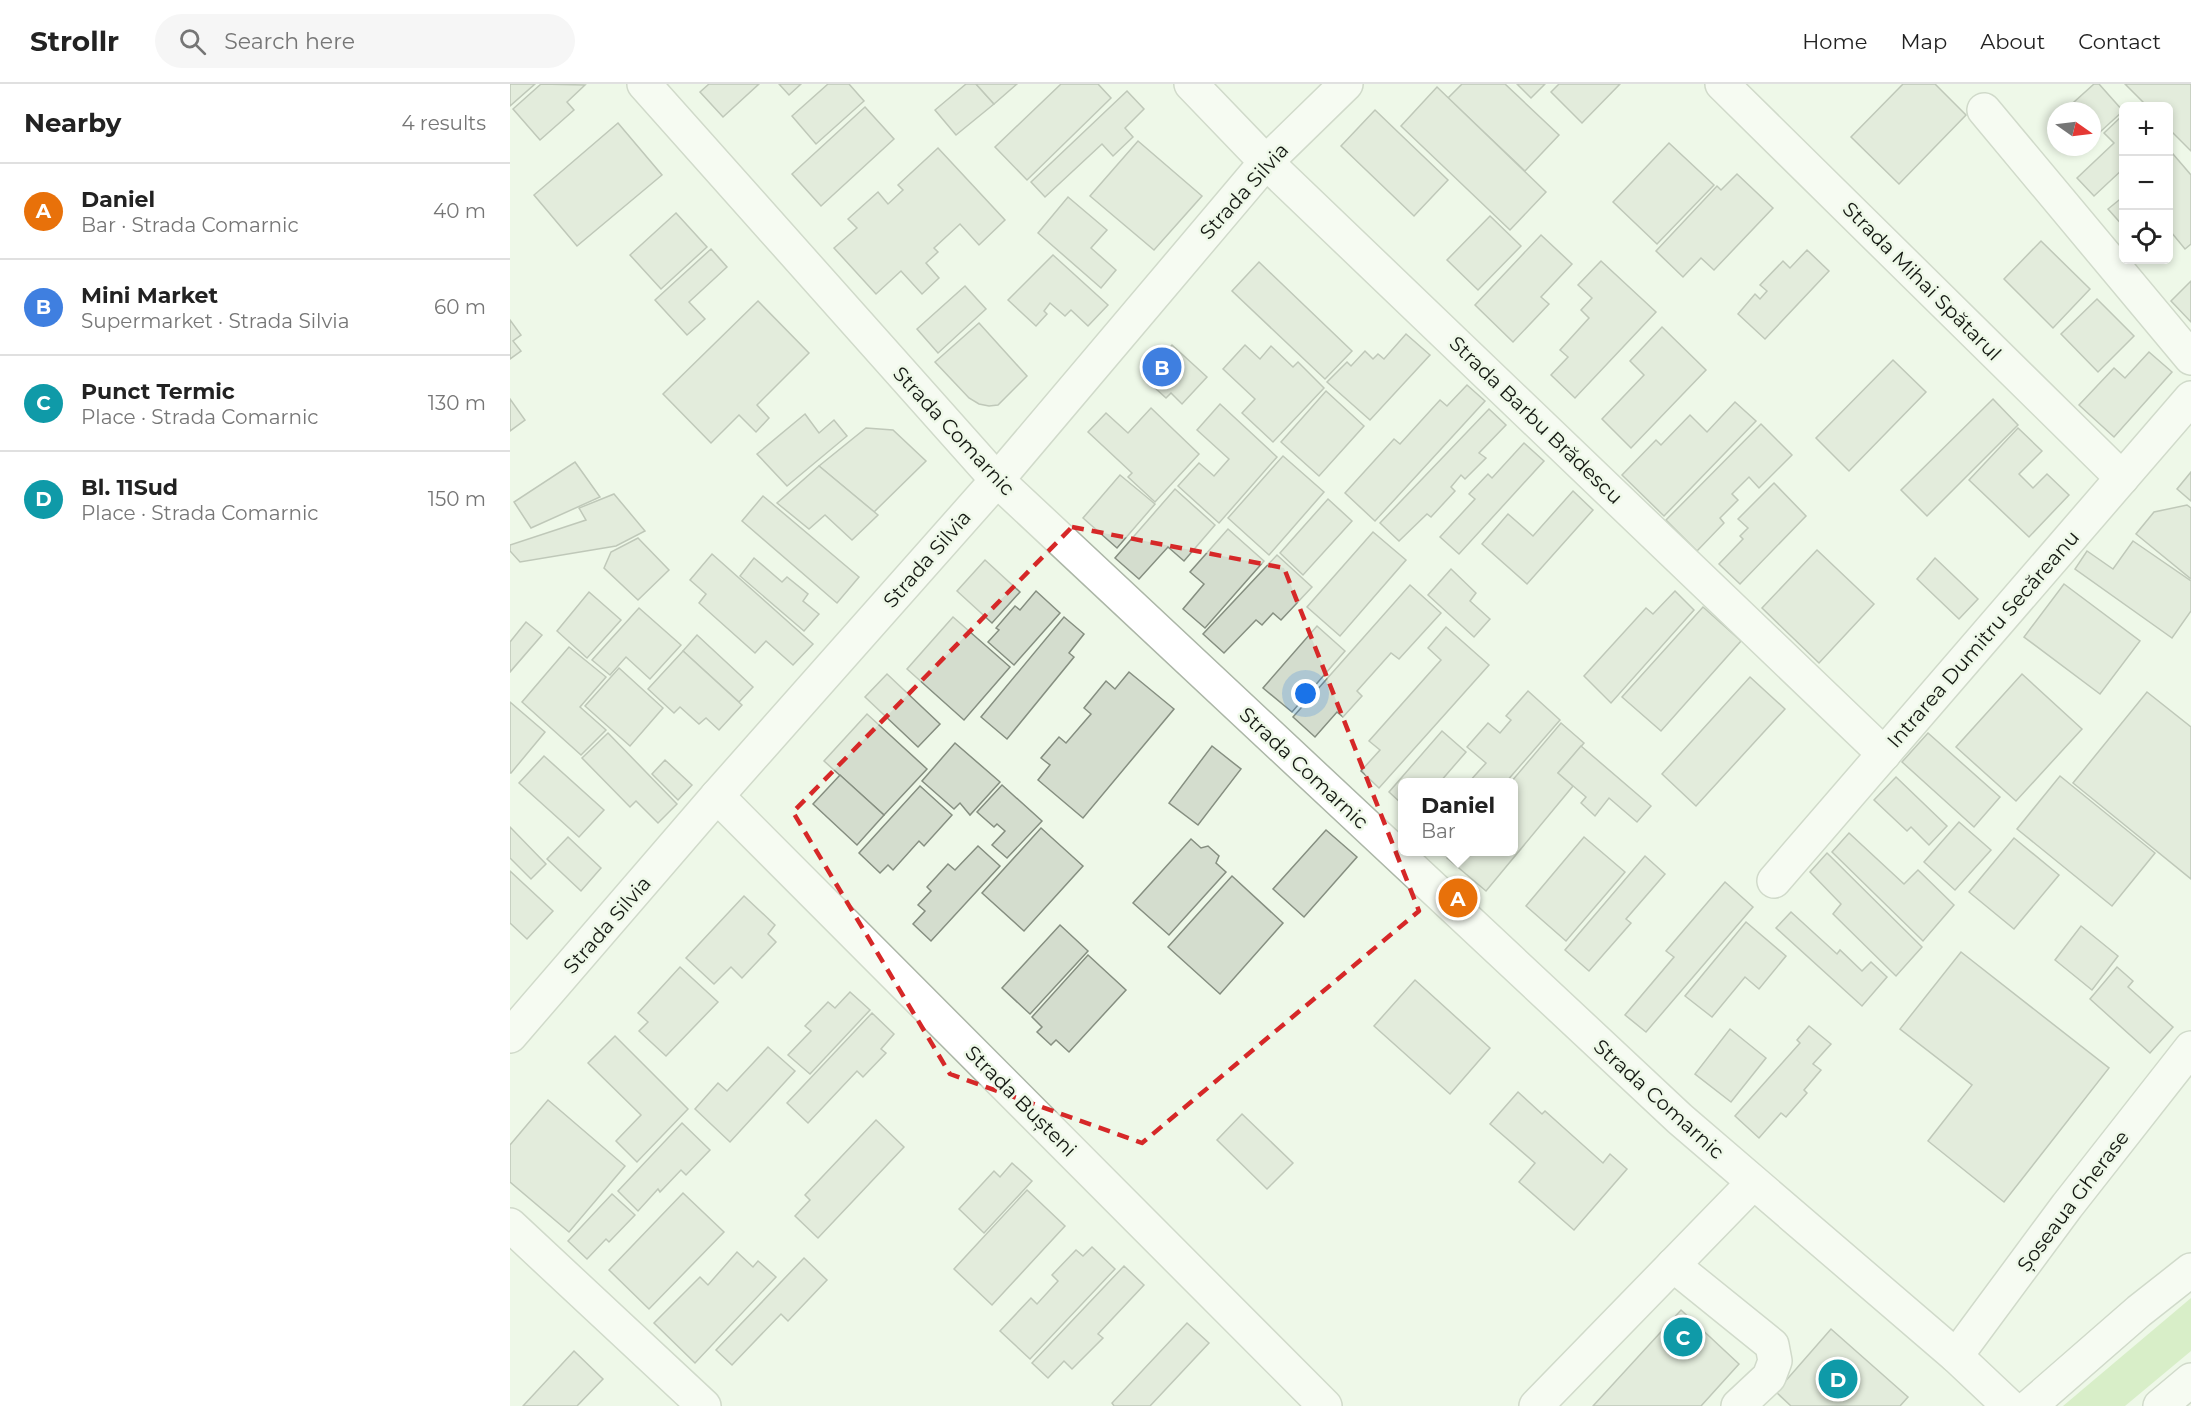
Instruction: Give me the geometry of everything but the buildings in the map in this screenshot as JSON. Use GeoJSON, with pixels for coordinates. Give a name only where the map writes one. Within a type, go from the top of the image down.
{"type":"FeatureCollection","features":[{"type":"Feature","properties":{"kind":"street","name":"Strada Comarnic"},"geometry":{"type":"LineString","coordinates":[[644,84],[997,480],[1614,1059],[1753,1183],[1956,1356],[2009,1406]]}},
{"type":"Feature","properties":{"kind":"street","name":"Strada Barbu Brădescu"},"geometry":{"type":"LineString","coordinates":[[1191,84],[1266,162],[1884,753]]}},
{"type":"Feature","properties":{"kind":"street","name":"Strada Silvia"},"geometry":{"type":"LineString","coordinates":[[510,1036],[717,796],[997,480],[1266,162],[1346,84]]}},
{"type":"Feature","properties":{"kind":"street","name":"Strada Mihai Spătarul"},"geometry":{"type":"LineString","coordinates":[[1722,84],[2122,478]]}},
{"type":"Feature","properties":{"kind":"street"},"geometry":{"type":"LineString","coordinates":[[1984,110],[2191,358]]}},
{"type":"Feature","properties":{"kind":"street","name":"Intrarea Dumitru Secăreanu"},"geometry":{"type":"LineString","coordinates":[[1774,881],[2191,398]]}},
{"type":"Feature","properties":{"kind":"street","name":"Strada Bușteni"},"geometry":{"type":"LineString","coordinates":[[717,796],[1325,1406]]}},
{"type":"Feature","properties":{"kind":"street","name":"Șoseaua Gherase"},"geometry":{"type":"LineString","coordinates":[[1956,1356],[2067,1206],[2191,1048]]}},
{"type":"Feature","properties":{"kind":"street"},"geometry":{"type":"LineString","coordinates":[[1536,1406],[1753,1183]]}},
{"type":"Feature","properties":{"kind":"street"},"geometry":{"type":"LineString","coordinates":[[510,1225],[704,1406]]}},
{"type":"Feature","properties":{"kind":"street"},"geometry":{"type":"LineString","coordinates":[[1674,1264],[1772,1345],[1775,1361],[1769,1377],[1738,1406]]}},
{"type":"Feature","properties":{"kind":"street"},"geometry":{"type":"LineString","coordinates":[[2030,1406],[2139,1311],[2191,1270]]}},
{"type":"Feature","properties":{"kind":"highlighted area"},"geometry":{"type":"Polygon","coordinates":[[[1072,527],[1284,568],[1419,911],[1142,1143],[950,1074],[793,812],[1072,527]]]}},
{"type":"Feature","properties":{"kind":"green space"},"geometry":{"type":"Polygon","coordinates":[[[2191,1298],[2191,1351],[2125,1406],[2063,1406],[2191,1298]]]}},
{"type":"Feature","properties":{"kind":"place","name":"Mini Market"},"geometry":{"type":"Point","coordinates":[1162,367]}},
{"type":"Feature","properties":{"kind":"place","name":"Daniel"},"geometry":{"type":"Point","coordinates":[1458,898]}},
{"type":"Feature","properties":{"kind":"place","name":"Punct Termic"},"geometry":{"type":"Point","coordinates":[1683,1337]}},
{"type":"Feature","properties":{"kind":"place","name":"Bl. 11Sud"},"geometry":{"type":"Point","coordinates":[1838,1379]}}]}
